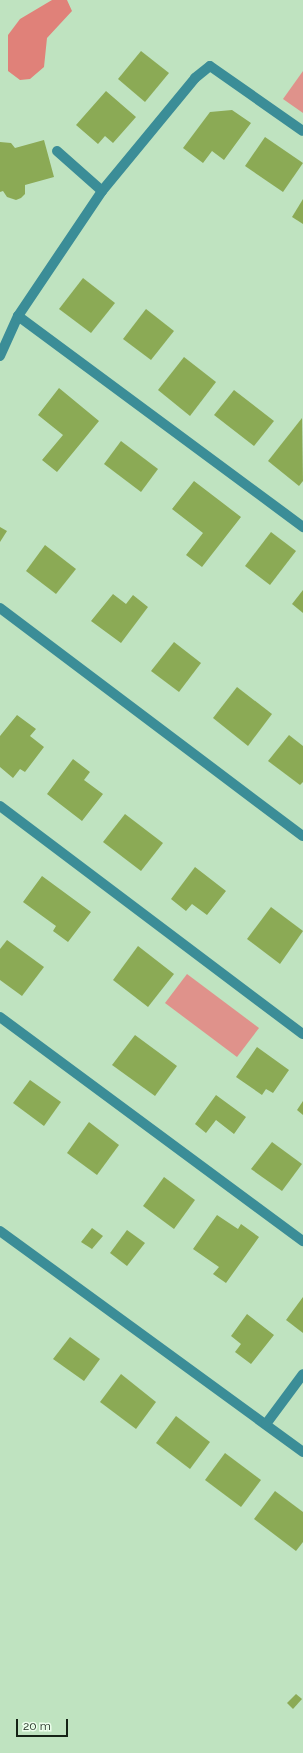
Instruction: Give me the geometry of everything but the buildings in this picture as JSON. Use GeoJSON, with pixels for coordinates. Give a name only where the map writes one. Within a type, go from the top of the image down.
{"type":"FeatureCollection","features":[{"type":"Feature","properties":{"kind":"street"},"geometry":{"type":"LineString","coordinates":[[0,356],[18,316],[102,190],[195,78],[210,66],[303,131]]}},
{"type":"Feature","properties":{"kind":"street"},"geometry":{"type":"LineString","coordinates":[[57,151],[102,190]]}},
{"type":"Feature","properties":{"kind":"street"},"geometry":{"type":"LineString","coordinates":[[18,316],[303,527]]}},
{"type":"Feature","properties":{"kind":"street"},"geometry":{"type":"LineString","coordinates":[[0,608],[303,836]]}},
{"type":"Feature","properties":{"kind":"street"},"geometry":{"type":"LineString","coordinates":[[0,806],[303,1034]]}},
{"type":"Feature","properties":{"kind":"street"},"geometry":{"type":"LineString","coordinates":[[0,1017],[303,1241]]}},
{"type":"Feature","properties":{"kind":"street"},"geometry":{"type":"LineString","coordinates":[[0,1231],[303,1452]]}},
{"type":"Feature","properties":{"kind":"street"},"geometry":{"type":"LineString","coordinates":[[266,1424],[303,1374]]}},
{"type":"Feature","properties":{"kind":"shaded area"},"geometry":{"type":"Polygon","coordinates":[[[52,0],[67,0],[72,11],[47,38],[44,67],[30,79],[20,80],[8,71],[8,35],[20,19],[52,0]]]}},
{"type":"Feature","properties":{"kind":"shaded area"},"geometry":{"type":"Polygon","coordinates":[[[303,71],[303,113],[283,99],[303,71]]]}},
{"type":"Feature","properties":{"kind":"shaded area"},"geometry":{"type":"Polygon","coordinates":[[[187,974],[259,1028],[237,1057],[165,1003],[187,974]]]}}]}
